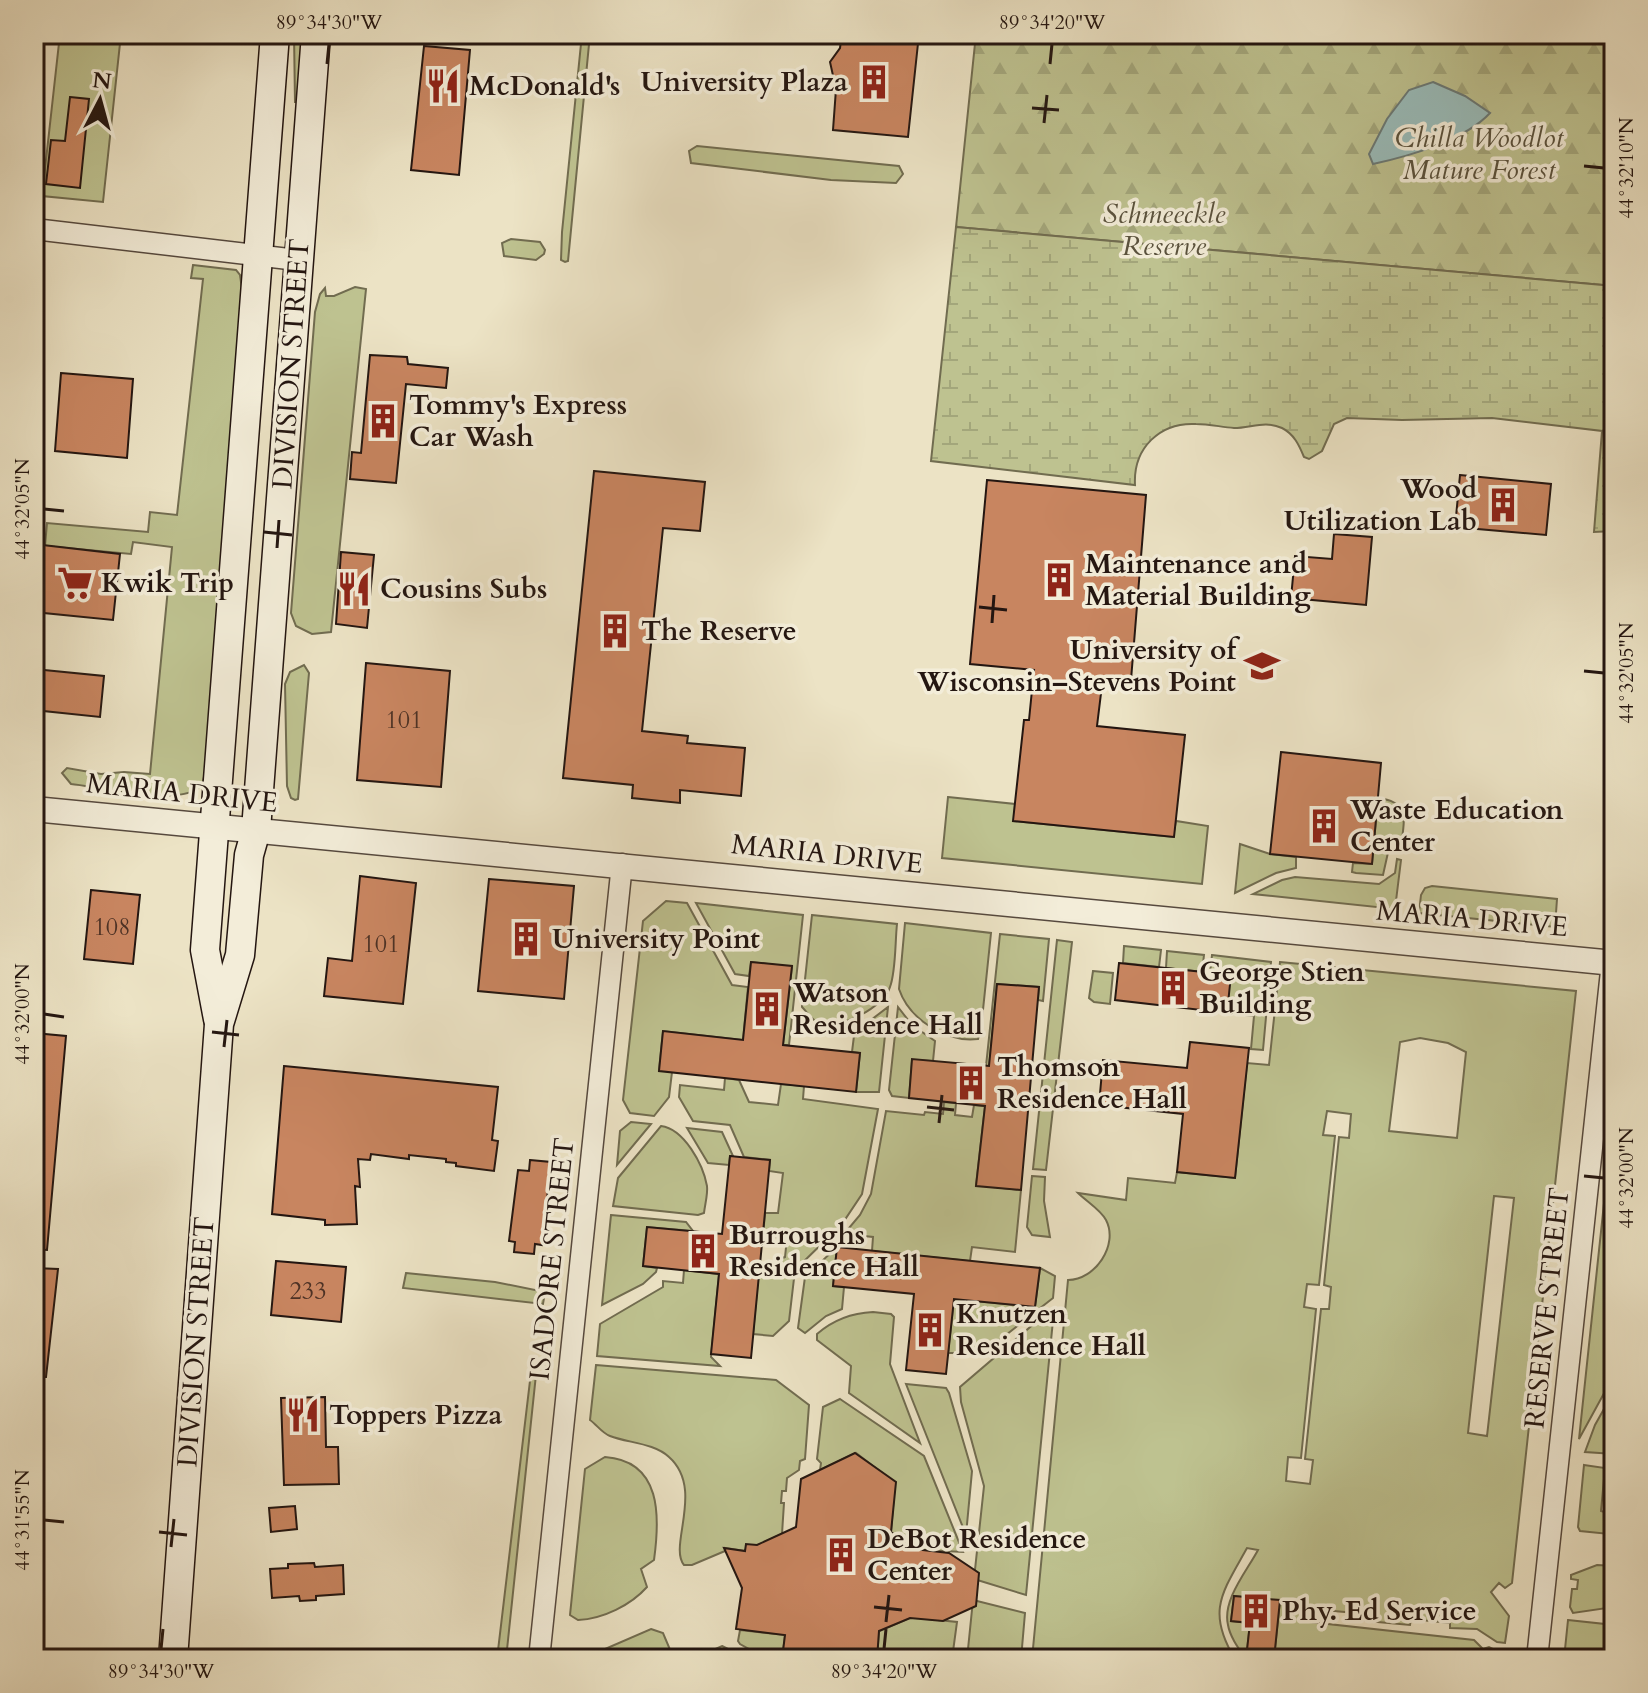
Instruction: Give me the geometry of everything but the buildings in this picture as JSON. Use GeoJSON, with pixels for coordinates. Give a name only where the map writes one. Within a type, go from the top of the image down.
{"type":"FeatureCollection","features":[{"type":"Feature","properties":{"kind":"main road","name":"DIVISION STREET"},"geometry":{"type":"LineString","coordinates":[[219,1024],[205,950],[275,34]]}},
{"type":"Feature","properties":{"kind":"main road","name":"DIVISION STREET"},"geometry":{"type":"LineString","coordinates":[[173,1659],[219,1024],[240,955],[249,855],[256,830],[316,34]]}},
{"type":"Feature","properties":{"kind":"street"},"geometry":{"type":"LineString","coordinates":[[34,229],[297,260]]}},
{"type":"Feature","properties":{"kind":"street","name":"MARIA DRIVE"},"geometry":{"type":"LineString","coordinates":[[34,809],[1613,962]]}},
{"type":"Feature","properties":{"kind":"street","name":"ISADORE STREET"},"geometry":{"type":"LineString","coordinates":[[539,1659],[622,864]]}},
{"type":"Feature","properties":{"kind":"street","name":"RESERVE STREET"},"geometry":{"type":"LineString","coordinates":[[1537,1659],[1613,962]]}},
{"type":"Feature","properties":{"kind":"green space"},"geometry":{"type":"Polygon","coordinates":[[[60,34],[121,34],[103,202],[42,196],[60,34]]]}},
{"type":"Feature","properties":{"kind":"green space"},"geometry":{"type":"Polygon","coordinates":[[[294,34],[305,34],[298,102],[295,102],[294,34]]]}},
{"type":"Feature","properties":{"kind":"green space"},"geometry":{"type":"Polygon","coordinates":[[[582,34],[590,34],[568,261],[565,262],[561,260],[562,232],[582,34]]]}},
{"type":"Feature","properties":{"kind":"green space","name":"Chilla Woodlot Mature Forest"},"geometry":{"type":"Polygon","coordinates":[[[976,34],[1614,34],[1614,286],[956,227],[976,34]]]}},
{"type":"Feature","properties":{"kind":"green space"},"geometry":{"type":"Polygon","coordinates":[[[697,146],[899,166],[903,174],[896,183],[831,180],[691,163],[689,151],[697,146]]]}},
{"type":"Feature","properties":{"kind":"green space"},"geometry":{"type":"Polygon","coordinates":[[[956,227],[1614,286],[1614,531],[1594,532],[1602,431],[1492,418],[1347,418],[1334,424],[1322,451],[1309,459],[1304,457],[1290,433],[1276,426],[1264,424],[1234,428],[1201,424],[1171,427],[1151,440],[1144,449],[1135,485],[931,461],[956,227]]]}},
{"type":"Feature","properties":{"kind":"green space"},"geometry":{"type":"Polygon","coordinates":[[[511,239],[540,242],[544,254],[536,260],[504,256],[502,243],[511,239]]]}},
{"type":"Feature","properties":{"kind":"green space"},"geometry":{"type":"Polygon","coordinates":[[[193,265],[236,270],[242,289],[204,779],[193,791],[161,796],[71,784],[62,773],[67,768],[101,774],[150,774],[172,547],[133,542],[131,554],[45,546],[47,523],[148,532],[150,512],[177,515],[203,279],[191,278],[193,265]]]}},
{"type":"Feature","properties":{"kind":"green space"},"geometry":{"type":"Polygon","coordinates":[[[355,287],[366,289],[331,632],[312,634],[296,626],[291,613],[315,312],[325,288],[326,296],[334,296],[355,287]]]}},
{"type":"Feature","properties":{"kind":"green space"},"geometry":{"type":"Polygon","coordinates":[[[304,665],[309,673],[298,799],[295,800],[291,798],[287,786],[285,684],[290,672],[304,665]]]}},
{"type":"Feature","properties":{"kind":"green space"},"geometry":{"type":"Polygon","coordinates":[[[948,797],[1015,804],[1014,821],[1173,837],[1176,821],[1208,826],[1202,884],[942,858],[948,797]]]}},
{"type":"Feature","properties":{"kind":"green space"},"geometry":{"type":"Polygon","coordinates":[[[1378,798],[1389,800],[1401,808],[1404,821],[1401,847],[1389,848],[1383,875],[1352,872],[1353,863],[1372,864],[1378,798]]]}},
{"type":"Feature","properties":{"kind":"green space"},"geometry":{"type":"Polygon","coordinates":[[[1240,844],[1270,854],[1296,857],[1296,868],[1276,873],[1235,893],[1240,844]]]}},
{"type":"Feature","properties":{"kind":"green space"},"geometry":{"type":"Polygon","coordinates":[[[1397,859],[1401,860],[1395,909],[1253,894],[1295,877],[1379,884],[1395,873],[1397,859]]]}},
{"type":"Feature","properties":{"kind":"green space"},"geometry":{"type":"Polygon","coordinates":[[[1432,886],[1557,899],[1555,927],[1419,913],[1421,895],[1425,888],[1432,886]]]}},
{"type":"Feature","properties":{"kind":"green space"},"geometry":{"type":"Polygon","coordinates":[[[666,901],[687,903],[732,985],[748,987],[743,1040],[663,1031],[659,1070],[672,1072],[669,1097],[654,1116],[630,1113],[623,1100],[643,921],[666,901]]]}},
{"type":"Feature","properties":{"kind":"green space"},"geometry":{"type":"Polygon","coordinates":[[[696,903],[803,915],[789,1045],[783,1045],[792,967],[751,962],[749,976],[735,974],[696,903]]]}},
{"type":"Feature","properties":{"kind":"green space"},"geometry":{"type":"Polygon","coordinates":[[[812,915],[897,924],[890,987],[880,1002],[850,1020],[821,1024],[802,1007],[812,915]]]}},
{"type":"Feature","properties":{"kind":"green space"},"geometry":{"type":"Polygon","coordinates":[[[905,923],[991,933],[978,1039],[954,1037],[930,1027],[904,1000],[899,989],[905,923]]]}},
{"type":"Feature","properties":{"kind":"green space"},"geometry":{"type":"Polygon","coordinates":[[[1000,934],[1049,939],[1043,1001],[1038,1000],[1039,987],[997,984],[989,1067],[986,1066],[1000,934]]]}},
{"type":"Feature","properties":{"kind":"green space"},"geometry":{"type":"Polygon","coordinates":[[[1057,940],[1072,942],[1046,1170],[1033,1169],[1057,940]]]}},
{"type":"Feature","properties":{"kind":"green space"},"geometry":{"type":"Polygon","coordinates":[[[1124,946],[1161,950],[1159,967],[1123,963],[1124,946]]]}},
{"type":"Feature","properties":{"kind":"green space"},"geometry":{"type":"Polygon","coordinates":[[[1167,951],[1204,955],[1202,972],[1166,968],[1167,951]]]}},
{"type":"Feature","properties":{"kind":"green space"},"geometry":{"type":"Polygon","coordinates":[[[1212,955],[1271,962],[1263,1050],[1251,1049],[1254,1016],[1227,1013],[1210,973],[1212,955]]]}},
{"type":"Feature","properties":{"kind":"green space"},"geometry":{"type":"Polygon","coordinates":[[[1280,962],[1576,991],[1512,1583],[1505,1588],[1499,1583],[1491,1592],[1509,1616],[1505,1643],[1497,1642],[1477,1629],[1450,1628],[1450,1623],[1411,1619],[1410,1625],[1356,1620],[1356,1613],[1311,1609],[1310,1622],[1474,1640],[1483,1649],[1489,1647],[1501,1653],[1504,1659],[1274,1659],[1280,1601],[1234,1596],[1231,1621],[1250,1623],[1246,1659],[1231,1634],[1227,1615],[1232,1596],[1258,1550],[1247,1548],[1230,1578],[1219,1615],[1226,1642],[1235,1659],[1032,1659],[1068,1280],[1095,1268],[1107,1250],[1109,1240],[1104,1216],[1078,1193],[1126,1200],[1128,1178],[1175,1183],[1177,1172],[1235,1178],[1247,1063],[1269,1065],[1280,962]],[[1420,1038],[1400,1042],[1389,1131],[1457,1138],[1466,1052],[1448,1043],[1420,1038]],[[1327,1111],[1323,1135],[1335,1136],[1319,1285],[1307,1284],[1304,1307],[1316,1309],[1301,1458],[1288,1457],[1286,1481],[1310,1484],[1313,1460],[1305,1459],[1321,1309],[1329,1309],[1331,1287],[1324,1285],[1339,1137],[1349,1138],[1351,1114],[1327,1111]],[[1494,1196],[1468,1433],[1487,1436],[1514,1198],[1494,1196]]]}},
{"type":"Feature","properties":{"kind":"green space"},"geometry":{"type":"Polygon","coordinates":[[[1093,971],[1113,973],[1110,1004],[1094,1002],[1089,998],[1093,971]]]}},
{"type":"Feature","properties":{"kind":"green space"},"geometry":{"type":"Polygon","coordinates":[[[888,1007],[879,1092],[856,1092],[860,1053],[852,1052],[855,1028],[888,1007]]]}},
{"type":"Feature","properties":{"kind":"green space"},"geometry":{"type":"Polygon","coordinates":[[[898,1007],[912,1025],[935,1041],[933,1061],[912,1060],[909,1098],[892,1096],[889,1090],[898,1007]]]}},
{"type":"Feature","properties":{"kind":"green space"},"geometry":{"type":"Polygon","coordinates":[[[725,1078],[739,1080],[749,1102],[778,1105],[781,1084],[804,1086],[803,1099],[878,1109],[862,1194],[842,1224],[795,1270],[789,1321],[773,1336],[753,1334],[759,1269],[785,1257],[787,1238],[763,1236],[765,1213],[778,1213],[783,1173],[769,1171],[770,1160],[744,1157],[730,1125],[693,1121],[679,1097],[680,1085],[724,1090],[725,1078]]]}},
{"type":"Feature","properties":{"kind":"green space"},"geometry":{"type":"Polygon","coordinates":[[[944,1102],[956,1103],[955,1115],[972,1117],[974,1105],[985,1106],[976,1185],[1021,1190],[1015,1252],[972,1247],[970,1261],[872,1251],[873,1237],[844,1234],[860,1215],[871,1194],[886,1111],[943,1114],[944,1102]]]}},
{"type":"Feature","properties":{"kind":"green space"},"geometry":{"type":"Polygon","coordinates":[[[1614,1109],[1614,1375],[1579,1439],[1614,1109]]]}},
{"type":"Feature","properties":{"kind":"green space"},"geometry":{"type":"Polygon","coordinates":[[[631,1122],[651,1124],[617,1165],[620,1131],[631,1122]]]}},
{"type":"Feature","properties":{"kind":"green space"},"geometry":{"type":"Polygon","coordinates":[[[661,1126],[685,1141],[697,1158],[707,1186],[704,1213],[698,1215],[613,1206],[618,1178],[661,1126]]]}},
{"type":"Feature","properties":{"kind":"green space"},"geometry":{"type":"Polygon","coordinates":[[[687,1128],[722,1132],[733,1156],[730,1156],[729,1165],[708,1163],[687,1128]]]}},
{"type":"Feature","properties":{"kind":"green space"},"geometry":{"type":"Polygon","coordinates":[[[1032,1176],[1045,1177],[1044,1201],[1050,1237],[1032,1235],[1027,1227],[1032,1176]]]}},
{"type":"Feature","properties":{"kind":"green space"},"geometry":{"type":"Polygon","coordinates":[[[611,1215],[686,1222],[693,1231],[647,1227],[643,1266],[657,1268],[656,1272],[643,1284],[602,1305],[611,1215]]]}},
{"type":"Feature","properties":{"kind":"green space"},"geometry":{"type":"Polygon","coordinates":[[[837,1247],[833,1286],[844,1287],[842,1309],[826,1316],[805,1333],[798,1328],[805,1277],[837,1247]]]}},
{"type":"Feature","properties":{"kind":"green space"},"geometry":{"type":"Polygon","coordinates":[[[1040,1268],[1055,1276],[1053,1298],[983,1353],[948,1353],[954,1299],[1035,1307],[1040,1268]]]}},
{"type":"Feature","properties":{"kind":"green space"},"geometry":{"type":"Polygon","coordinates":[[[684,1270],[719,1274],[711,1357],[720,1366],[597,1356],[600,1324],[663,1287],[663,1281],[683,1283],[684,1270]]]}},
{"type":"Feature","properties":{"kind":"green space"},"geometry":{"type":"Polygon","coordinates":[[[406,1273],[495,1282],[545,1292],[543,1304],[403,1288],[406,1273]]]}},
{"type":"Feature","properties":{"kind":"green space"},"geometry":{"type":"Polygon","coordinates":[[[1050,1310],[1054,1310],[1026,1595],[974,1579],[984,1486],[961,1402],[960,1387],[1050,1310]]]}},
{"type":"Feature","properties":{"kind":"green space"},"geometry":{"type":"Polygon","coordinates":[[[873,1312],[894,1317],[890,1364],[920,1443],[849,1393],[851,1366],[817,1340],[817,1334],[836,1321],[873,1312]]]}},
{"type":"Feature","properties":{"kind":"green space"},"geometry":{"type":"Polygon","coordinates":[[[532,1364],[537,1365],[506,1659],[497,1659],[532,1364]]]}},
{"type":"Feature","properties":{"kind":"green space"},"geometry":{"type":"Polygon","coordinates":[[[596,1365],[776,1380],[809,1405],[805,1459],[800,1461],[799,1470],[787,1478],[786,1491],[782,1491],[782,1534],[745,1551],[725,1548],[725,1551],[692,1565],[684,1565],[680,1545],[685,1500],[679,1470],[663,1452],[610,1436],[590,1420],[596,1365]]]}},
{"type":"Feature","properties":{"kind":"green space"},"geometry":{"type":"Polygon","coordinates":[[[906,1384],[946,1388],[949,1393],[972,1471],[966,1535],[906,1384]]]}},
{"type":"Feature","properties":{"kind":"green space"},"geometry":{"type":"Polygon","coordinates":[[[1614,1391],[1614,1454],[1585,1452],[1595,1425],[1614,1391]]]}},
{"type":"Feature","properties":{"kind":"green space"},"geometry":{"type":"Polygon","coordinates":[[[840,1399],[924,1456],[963,1552],[924,1550],[920,1553],[891,1532],[895,1483],[856,1453],[820,1470],[821,1463],[817,1459],[823,1407],[840,1399]]]}},
{"type":"Feature","properties":{"kind":"green space"},"geometry":{"type":"Polygon","coordinates":[[[605,1457],[624,1461],[638,1469],[647,1480],[656,1510],[654,1560],[641,1569],[647,1587],[633,1600],[607,1614],[578,1620],[570,1615],[585,1469],[605,1457]]]}},
{"type":"Feature","properties":{"kind":"green space"},"geometry":{"type":"Polygon","coordinates":[[[1584,1465],[1605,1468],[1601,1511],[1611,1514],[1609,1534],[1580,1531],[1578,1527],[1584,1465]]]}},
{"type":"Feature","properties":{"kind":"green space"},"geometry":{"type":"Polygon","coordinates":[[[1597,1565],[1614,1566],[1614,1607],[1573,1613],[1570,1607],[1572,1589],[1577,1589],[1578,1580],[1571,1579],[1571,1575],[1597,1565]]]}},
{"type":"Feature","properties":{"kind":"green space"},"geometry":{"type":"Polygon","coordinates":[[[973,1600],[1025,1613],[1021,1659],[967,1659],[973,1600]]]}},
{"type":"Feature","properties":{"kind":"green space"},"geometry":{"type":"Polygon","coordinates":[[[917,1615],[919,1618],[957,1622],[952,1659],[877,1659],[879,1631],[917,1615]]]}},
{"type":"Feature","properties":{"kind":"green space"},"geometry":{"type":"Polygon","coordinates":[[[1568,1620],[1614,1625],[1614,1659],[1564,1659],[1568,1620]]]}},
{"type":"Feature","properties":{"kind":"green space"},"geometry":{"type":"Polygon","coordinates":[[[651,1629],[663,1633],[674,1659],[582,1659],[651,1629]]]}},
{"type":"Feature","properties":{"kind":"green space"},"geometry":{"type":"Polygon","coordinates":[[[740,1630],[785,1635],[782,1659],[767,1659],[740,1644],[740,1630]]]}},
{"type":"Feature","properties":{"kind":"green space"},"geometry":{"type":"Polygon","coordinates":[[[722,1646],[748,1659],[692,1659],[722,1646]]]}},
{"type":"Feature","properties":{"kind":"water"},"geometry":{"type":"Polygon","coordinates":[[[1433,82],[1465,96],[1490,113],[1452,139],[1373,164],[1369,154],[1387,119],[1409,90],[1433,82]]]}},
{"type":"Feature","properties":{"kind":"place","name":"University Plaza"},"geometry":{"type":"Point","coordinates":[874,82]}},
{"type":"Feature","properties":{"kind":"place","name":"McDonald's"},"geometry":{"type":"Point","coordinates":[443,86]}},
{"type":"Feature","properties":{"kind":"place","name":"Tommy's Express Car Wash"},"geometry":{"type":"Point","coordinates":[383,421]}},
{"type":"Feature","properties":{"kind":"place","name":"Wood Utilization Lab"},"geometry":{"type":"Point","coordinates":[1503,505]}},
{"type":"Feature","properties":{"kind":"place","name":"Maintenance and Material Building"},"geometry":{"type":"Point","coordinates":[1059,580]}},
{"type":"Feature","properties":{"kind":"place","name":"Kwik Trip"},"geometry":{"type":"Point","coordinates":[75,583]}},
{"type":"Feature","properties":{"kind":"place","name":"Cousins Subs"},"geometry":{"type":"Point","coordinates":[354,589]}},
{"type":"Feature","properties":{"kind":"place","name":"The Reserve"},"geometry":{"type":"Point","coordinates":[615,631]}},
{"type":"Feature","properties":{"kind":"place","name":"University of Wisconsin–Stevens Point"},"geometry":{"type":"Point","coordinates":[1262,666]}},
{"type":"Feature","properties":{"kind":"place","name":"Waste Education Center"},"geometry":{"type":"Point","coordinates":[1324,826]}},
{"type":"Feature","properties":{"kind":"place","name":"University Point"},"geometry":{"type":"Point","coordinates":[526,939]}},
{"type":"Feature","properties":{"kind":"place","name":"George Stien Building"},"geometry":{"type":"Point","coordinates":[1173,988]}},
{"type":"Feature","properties":{"kind":"place","name":"Watson Residence Hall"},"geometry":{"type":"Point","coordinates":[767,1009]}},
{"type":"Feature","properties":{"kind":"place","name":"Thomson Residence Hall"},"geometry":{"type":"Point","coordinates":[971,1083]}},
{"type":"Feature","properties":{"kind":"place","name":"Burroughs Residence Hall"},"geometry":{"type":"Point","coordinates":[703,1251]}},
{"type":"Feature","properties":{"kind":"place","name":"Knutzen Residence Hall"},"geometry":{"type":"Point","coordinates":[930,1330]}},
{"type":"Feature","properties":{"kind":"place","name":"Toppers Pizza"},"geometry":{"type":"Point","coordinates":[303,1415]}},
{"type":"Feature","properties":{"kind":"place","name":"DeBot Residence Center"},"geometry":{"type":"Point","coordinates":[841,1555]}},
{"type":"Feature","properties":{"kind":"place","name":"Phy. Ed Service"},"geometry":{"type":"Point","coordinates":[1256,1611]}},
{"type":"Feature","properties":{"kind":"park label","name":"Schmeeckle Reserve"},"geometry":{"type":"Point","coordinates":[1164,230]}}]}
